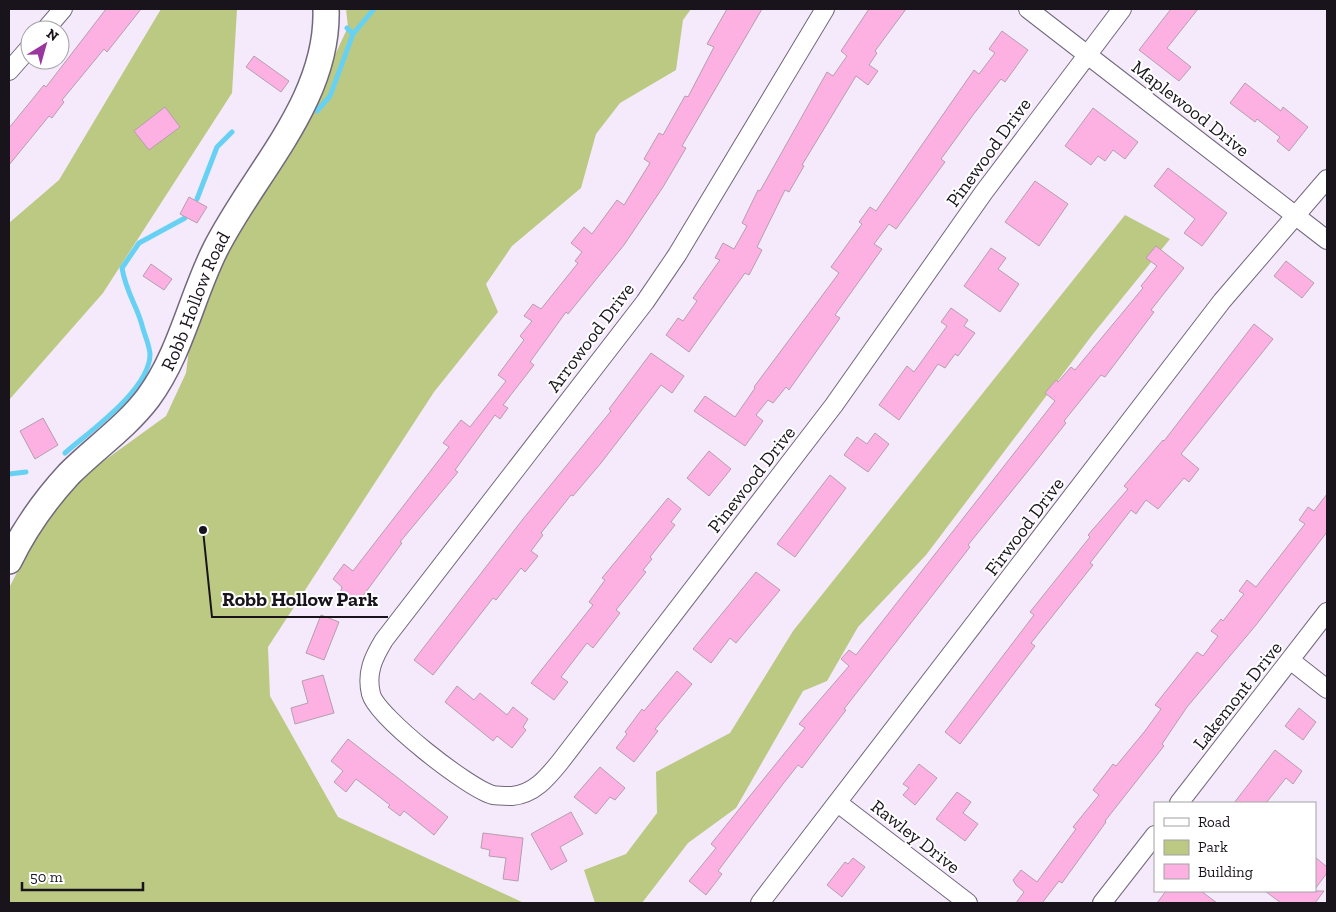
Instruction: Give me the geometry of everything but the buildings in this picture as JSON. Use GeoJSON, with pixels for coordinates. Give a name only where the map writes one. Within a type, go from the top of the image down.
{"type":"FeatureCollection","features":[{"type":"Feature","properties":{"kind":"street"},"geometry":{"type":"LineString","coordinates":[[53,20],[63,9]]}},
{"type":"Feature","properties":{"kind":"street","name":"Robb Hollow Road"},"geometry":{"type":"LineString","coordinates":[[9,561],[35,516],[69,474],[116,432],[148,398],[172,357],[199,284],[216,247],[264,172],[307,96],[321,60],[327,29],[326,9]]}},
{"type":"Feature","properties":{"kind":"street","name":"Arrowood Drive"},"geometry":{"type":"LineString","coordinates":[[369,675],[372,659],[384,640],[644,302],[677,255],[825,9]]}},
{"type":"Feature","properties":{"kind":"street","name":"Maplewood Drive"},"geometry":{"type":"LineString","coordinates":[[1028,9],[1327,240]]}},
{"type":"Feature","properties":{"kind":"street","name":"Pinewood Drive"},"geometry":{"type":"LineString","coordinates":[[369,675],[372,695],[378,709],[391,722],[474,786],[493,795],[512,796],[528,792],[543,783],[834,405],[984,192],[1122,9]]}},
{"type":"Feature","properties":{"kind":"street"},"geometry":{"type":"LineString","coordinates":[[9,71],[20,58]]}},
{"type":"Feature","properties":{"kind":"street","name":"Firwood Drive"},"geometry":{"type":"LineString","coordinates":[[760,903],[1222,301],[1327,179]]}},
{"type":"Feature","properties":{"kind":"street","name":"Lakemont Drive"},"geometry":{"type":"LineString","coordinates":[[1181,802],[1327,612]]}},
{"type":"Feature","properties":{"kind":"street"},"geometry":{"type":"LineString","coordinates":[[1290,660],[1327,689]]}},
{"type":"Feature","properties":{"kind":"street","name":"Rawley Drive"},"geometry":{"type":"LineString","coordinates":[[838,803],[968,903]]}},
{"type":"Feature","properties":{"kind":"street"},"geometry":{"type":"LineString","coordinates":[[1102,903],[1154,836]]}},
{"type":"Feature","properties":{"kind":"green space"},"geometry":{"type":"Polygon","coordinates":[[[161,9],[237,9],[232,93],[103,293],[9,400],[9,223],[59,180],[161,9]]]}},
{"type":"Feature","properties":{"kind":"green space"},"geometry":{"type":"Polygon","coordinates":[[[346,9],[691,9],[683,20],[676,70],[620,103],[596,134],[581,188],[512,246],[486,284],[498,312],[434,392],[268,647],[270,696],[338,817],[524,903],[9,903],[9,588],[38,531],[83,476],[166,416],[186,373],[191,333],[227,249],[287,158],[348,27],[346,9]]]}},
{"type":"Feature","properties":{"kind":"green space"},"geometry":{"type":"Polygon","coordinates":[[[1125,215],[1170,239],[1093,334],[926,555],[858,627],[827,681],[803,691],[736,808],[688,843],[642,903],[595,903],[584,870],[626,854],[657,813],[656,772],[730,733],[793,631],[1125,215]]]}},
{"type":"Feature","properties":{"kind":"waterway"},"geometry":{"type":"LineString","coordinates":[[317,111],[330,96],[353,34],[374,9]]}},
{"type":"Feature","properties":{"kind":"waterway"},"geometry":{"type":"LineString","coordinates":[[347,28],[353,34]]}},
{"type":"Feature","properties":{"kind":"waterway"},"geometry":{"type":"LineString","coordinates":[[197,199],[217,147],[232,132]]}},
{"type":"Feature","properties":{"kind":"waterway"},"geometry":{"type":"LineString","coordinates":[[65,453],[103,422],[140,382],[147,368],[150,355],[149,348],[122,268],[139,243],[185,218]]}},
{"type":"Feature","properties":{"kind":"waterway"},"geometry":{"type":"LineString","coordinates":[[9,474],[26,472]]}},
{"type":"Feature","properties":{"kind":"place","name":"Robb Hollow Park"},"geometry":{"type":"Point","coordinates":[203,530]}}]}
